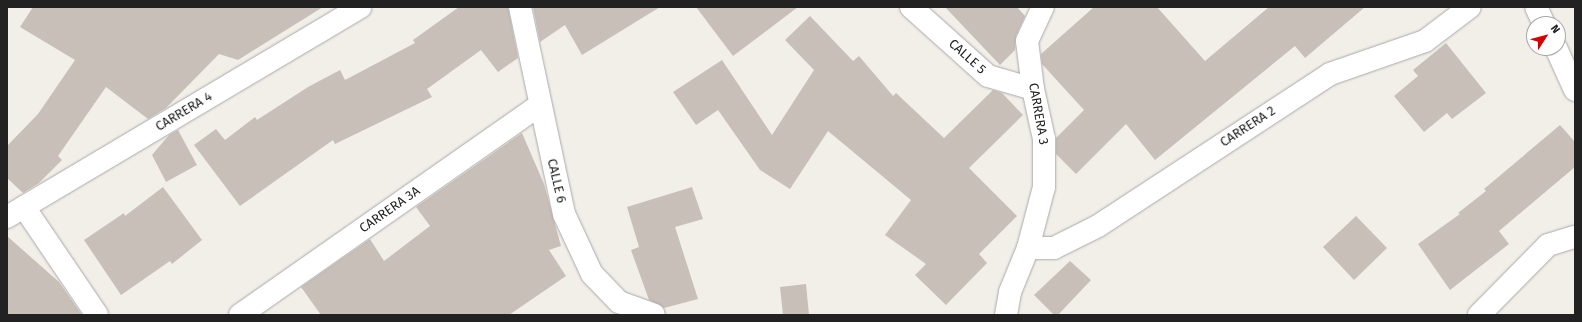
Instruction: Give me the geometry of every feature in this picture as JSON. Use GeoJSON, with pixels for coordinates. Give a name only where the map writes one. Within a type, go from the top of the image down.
{"type":"FeatureCollection","features":[{"type":"Feature","properties":{"kind":"street","name":"CARRERA 4"},"geometry":{"type":"LineString","coordinates":[[15,212],[360,7]]}},
{"type":"Feature","properties":{"kind":"street","name":"CALLE 6"},"geometry":{"type":"LineString","coordinates":[[520,7],[539,106],[564,214],[592,274],[616,309],[654,315]]}},
{"type":"Feature","properties":{"kind":"street","name":"CALLE 5"},"geometry":{"type":"LineString","coordinates":[[911,7],[988,76],[1033,90]]}},
{"type":"Feature","properties":{"kind":"street","name":"CARRERA 3"},"geometry":{"type":"LineString","coordinates":[[1006,315],[1010,292],[1028,248],[1044,187],[1044,139],[1033,90],[1027,41],[1043,7]]}},
{"type":"Feature","properties":{"kind":"street","name":"CARRERA 2"},"geometry":{"type":"LineString","coordinates":[[1028,248],[1054,248],[1098,226],[1330,74],[1425,41],[1470,7]]}},
{"type":"Feature","properties":{"kind":"street"},"geometry":{"type":"LineString","coordinates":[[1560,56],[1575,90]]}},
{"type":"Feature","properties":{"kind":"street","name":"CARRERA 3A"},"geometry":{"type":"LineString","coordinates":[[240,315],[539,106]]}},
{"type":"Feature","properties":{"kind":"street"},"geometry":{"type":"LineString","coordinates":[[15,212],[97,315]]}},
{"type":"Feature","properties":{"kind":"street"},"geometry":{"type":"LineString","coordinates":[[1479,315],[1548,245],[1575,237]]}},
{"type":"Feature","properties":{"kind":"building"},"geometry":{"type":"Polygon","coordinates":[[[33,7],[323,7],[238,60],[219,54],[166,108],[148,119],[106,87],[58,156],[62,160],[39,183],[23,193],[7,178],[7,146],[38,114],[75,60],[20,27],[33,7]]]}},
{"type":"Feature","properties":{"kind":"building"},"geometry":{"type":"Polygon","coordinates":[[[459,7],[508,7],[518,58],[498,72],[481,50],[427,89],[432,97],[335,144],[333,140],[240,206],[194,145],[216,129],[225,140],[255,117],[257,120],[308,87],[340,70],[345,80],[415,43],[413,40],[459,7]]]}},
{"type":"Feature","properties":{"kind":"building"},"geometry":{"type":"Polygon","coordinates":[[[533,7],[660,7],[582,55],[565,25],[540,42],[533,7]]]}},
{"type":"Feature","properties":{"kind":"building"},"geometry":{"type":"Polygon","coordinates":[[[696,7],[798,7],[733,56],[696,7]]]}},
{"type":"Feature","properties":{"kind":"building"},"geometry":{"type":"Polygon","coordinates":[[[945,7],[1017,7],[1025,16],[1016,36],[1015,50],[1000,65],[945,7]]]}},
{"type":"Feature","properties":{"kind":"building"},"geometry":{"type":"Polygon","coordinates":[[[1094,7],[1157,7],[1205,61],[1269,7],[1365,7],[1305,58],[1295,46],[1155,160],[1126,124],[1076,174],[1056,154],[1056,138],[1084,110],[1042,64],[1041,54],[1094,7]]]}},
{"type":"Feature","properties":{"kind":"building"},"geometry":{"type":"Polygon","coordinates":[[[810,16],[853,61],[859,56],[893,96],[896,93],[944,138],[993,90],[1002,93],[1023,115],[969,168],[1017,216],[979,254],[987,263],[946,305],[915,275],[926,264],[885,235],[911,200],[828,131],[790,189],[760,170],[718,110],[696,125],[673,92],[722,60],[772,135],[814,70],[785,40],[810,16]]]}},
{"type":"Feature","properties":{"kind":"building"},"geometry":{"type":"Polygon","coordinates":[[[1446,43],[1486,93],[1452,119],[1447,113],[1424,132],[1394,96],[1418,76],[1413,70],[1446,43]]]}},
{"type":"Feature","properties":{"kind":"building"},"geometry":{"type":"Polygon","coordinates":[[[1560,125],[1575,142],[1575,167],[1499,231],[1509,244],[1450,290],[1418,244],[1460,214],[1458,213],[1486,191],[1484,189],[1560,125]]]}},
{"type":"Feature","properties":{"kind":"building"},"geometry":{"type":"Polygon","coordinates":[[[178,130],[197,165],[166,182],[152,155],[169,135],[178,130]]]}},
{"type":"Feature","properties":{"kind":"building"},"geometry":{"type":"Polygon","coordinates":[[[522,133],[544,184],[561,246],[549,250],[566,276],[509,315],[321,315],[301,287],[370,239],[384,261],[430,226],[416,207],[522,133]]]}},
{"type":"Feature","properties":{"kind":"building"},"geometry":{"type":"Polygon","coordinates":[[[163,187],[202,240],[172,264],[170,261],[121,295],[84,240],[124,213],[125,216],[163,187]]]}},
{"type":"Feature","properties":{"kind":"building"},"geometry":{"type":"Polygon","coordinates":[[[692,187],[703,219],[675,227],[698,299],[664,308],[649,300],[631,250],[639,247],[627,207],[692,187]]]}},
{"type":"Feature","properties":{"kind":"building"},"geometry":{"type":"Polygon","coordinates":[[[1356,216],[1387,248],[1354,280],[1323,247],[1356,216]]]}},
{"type":"Feature","properties":{"kind":"building"},"geometry":{"type":"Polygon","coordinates":[[[7,236],[59,282],[82,315],[7,315],[7,236]]]}},
{"type":"Feature","properties":{"kind":"building"},"geometry":{"type":"Polygon","coordinates":[[[1070,261],[1091,280],[1058,315],[1054,315],[1034,295],[1070,261]]]}},
{"type":"Feature","properties":{"kind":"building"},"geometry":{"type":"Polygon","coordinates":[[[806,284],[809,315],[783,315],[780,287],[806,284]]]}}]}
